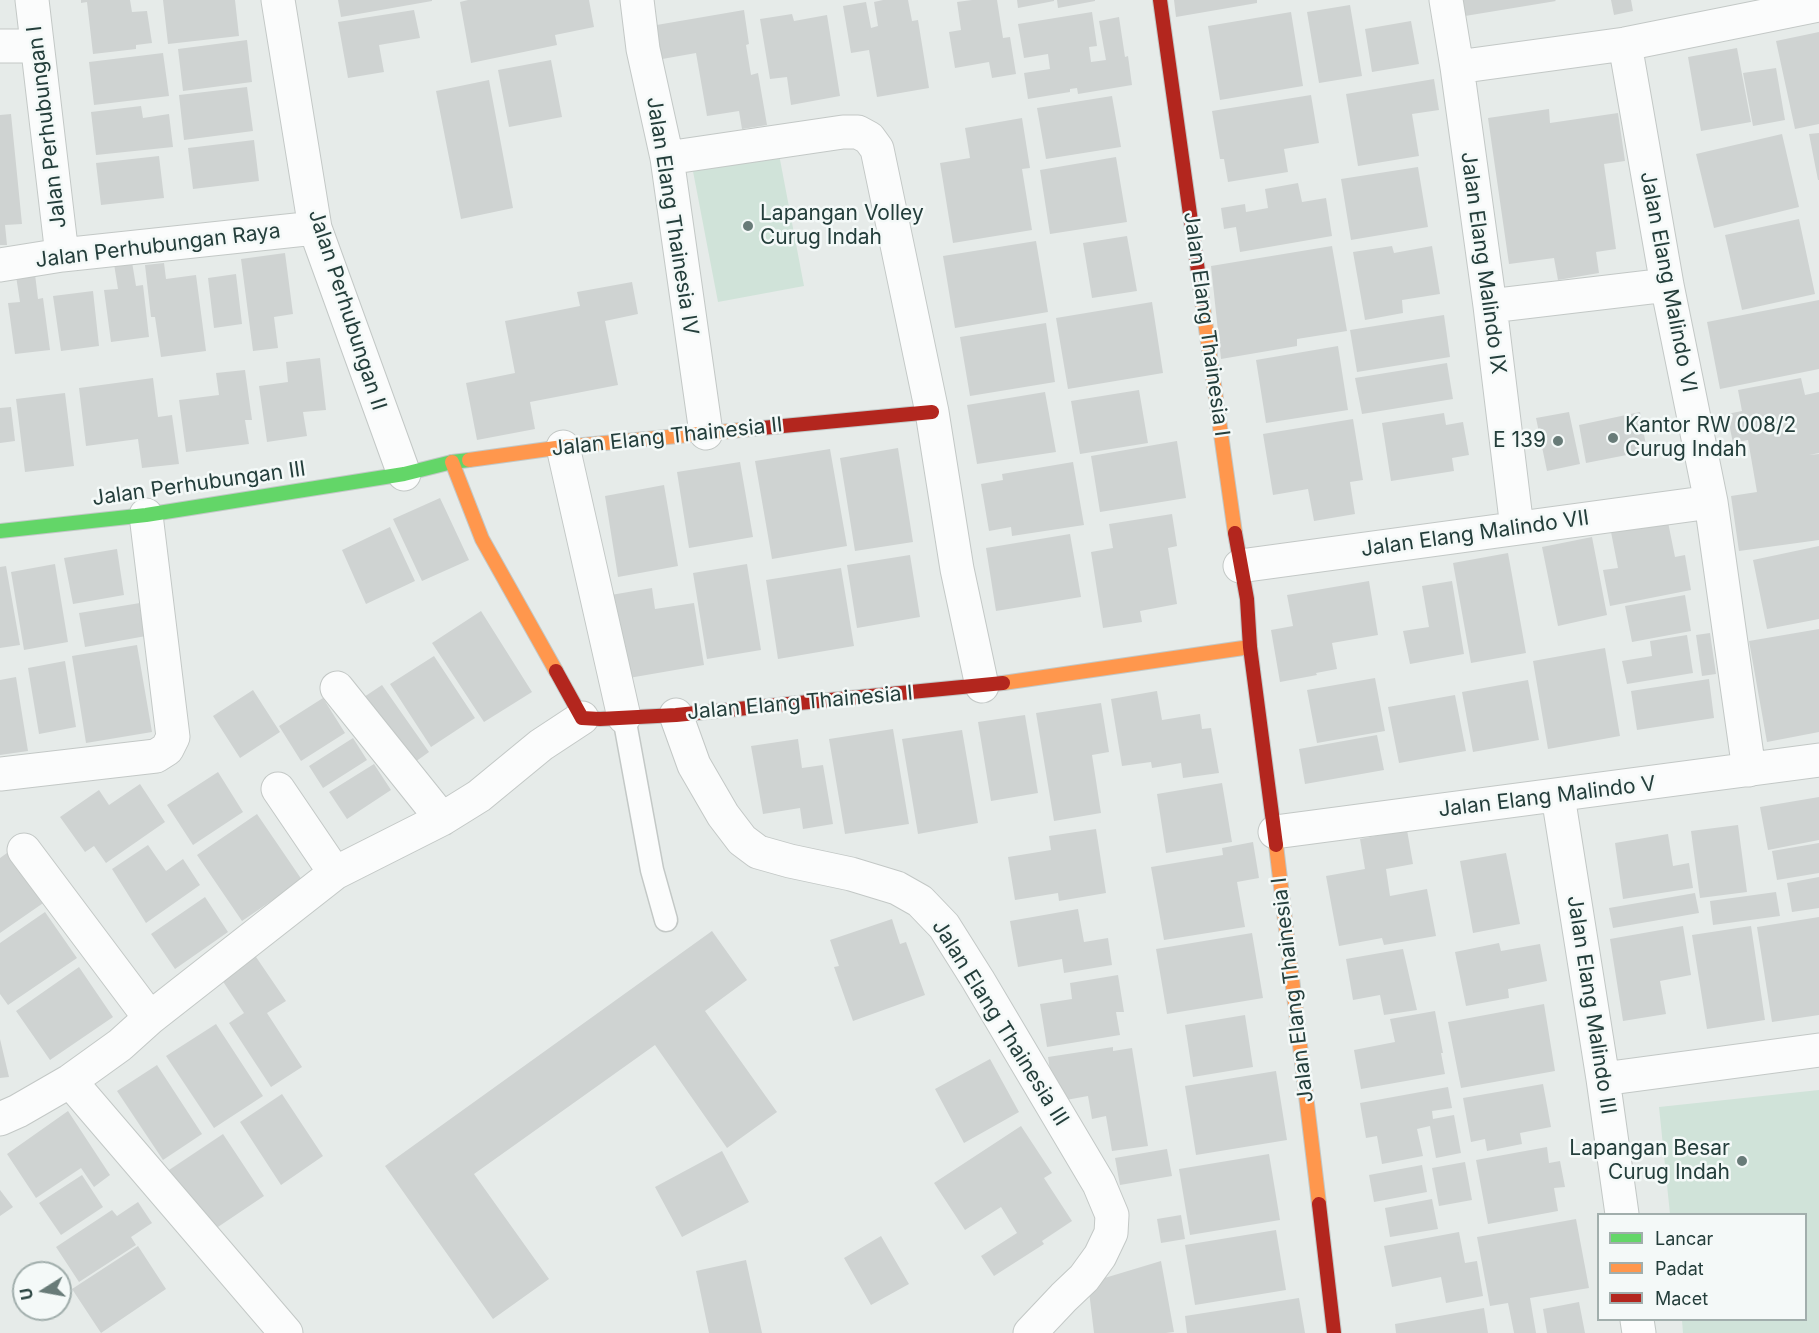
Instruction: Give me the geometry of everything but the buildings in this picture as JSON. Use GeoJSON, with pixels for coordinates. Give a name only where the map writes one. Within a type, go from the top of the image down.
{"type":"FeatureCollection","features":[{"type":"Feature","properties":{"kind":"street","name":"Jalan Perhubungan I"},"geometry":{"type":"LineString","coordinates":[[32,0],[62,255]]}},
{"type":"Feature","properties":{"kind":"street","name":"Jalan Perhubungan II"},"geometry":{"type":"LineString","coordinates":[[278,0],[315,228],[404,474]]}},
{"type":"Feature","properties":{"kind":"street","name":"Jalan Elang Thainesia IV"},"geometry":{"type":"LineString","coordinates":[[637,0],[643,49],[667,158],[706,433]]}},
{"type":"Feature","properties":{"kind":"street","name":"Jalan Elang Thainesia I"},"geometry":{"type":"LineString","coordinates":[[1160,0],[1246,599],[1250,648],[1275,832],[1334,1333]]}},
{"type":"Feature","properties":{"kind":"street","name":"Jalan Elang Malindo IX"},"geometry":{"type":"LineString","coordinates":[[1446,0],[1490,306],[1517,528]]}},
{"type":"Feature","properties":{"kind":"street"},"geometry":{"type":"LineString","coordinates":[[1457,68],[1625,44],[1819,5]]}},
{"type":"Feature","properties":{"kind":"street","name":"Jalan Elang Malindo VI"},"geometry":{"type":"LineString","coordinates":[[1625,44],[1667,285],[1711,502],[1749,770]]}},
{"type":"Feature","properties":{"kind":"street"},"geometry":{"type":"LineString","coordinates":[[0,46],[37,46]]}},
{"type":"Feature","properties":{"kind":"street"},"geometry":{"type":"LineString","coordinates":[[667,158],[843,132],[858,132],[868,138],[877,149],[932,412],[957,569],[982,686]]}},
{"type":"Feature","properties":{"kind":"street","name":"Jalan Perhubungan Raya"},"geometry":{"type":"LineString","coordinates":[[0,265],[62,255],[315,228]]}},
{"type":"Feature","properties":{"kind":"street"},"geometry":{"type":"LineString","coordinates":[[1490,306],[1667,285]]}},
{"type":"Feature","properties":{"kind":"street","name":"Jalan Elang Thainesia II"},"geometry":{"type":"LineString","coordinates":[[404,474],[452,462],[563,447],[932,412]]}},
{"type":"Feature","properties":{"kind":"street"},"geometry":{"type":"LineString","coordinates":[[563,447],[624,717]]}},
{"type":"Feature","properties":{"kind":"street"},"geometry":{"type":"LineString","coordinates":[[0,1119],[70,1081],[120,1045],[150,1018],[335,873],[442,819],[478,795],[541,745],[582,718],[482,539],[452,462]]}},
{"type":"Feature","properties":{"kind":"street","name":"Jalan Perhubungan III"},"geometry":{"type":"LineString","coordinates":[[0,531],[146,515],[404,474]]}},
{"type":"Feature","properties":{"kind":"street","name":"Jalan Elang Malindo VII"},"geometry":{"type":"LineString","coordinates":[[1240,566],[1711,502]]}},
{"type":"Feature","properties":{"kind":"street"},"geometry":{"type":"LineString","coordinates":[[0,774],[156,756],[167,749],[173,737],[146,515]]}},
{"type":"Feature","properties":{"kind":"street","name":"Jalan Elang Thainesia I"},"geometry":{"type":"LineString","coordinates":[[582,718],[676,715],[982,686],[1250,648]]}},
{"type":"Feature","properties":{"kind":"street"},"geometry":{"type":"LineString","coordinates":[[337,688],[442,819]]}},
{"type":"Feature","properties":{"kind":"street","name":"Jalan Elang Thainesia III"},"geometry":{"type":"LineString","coordinates":[[676,715],[694,765],[723,815],[742,840],[758,852],[851,874],[897,888],[920,901],[944,926],[1099,1184],[1113,1215],[1111,1233],[1100,1256],[1084,1278],[1030,1333]]}},
{"type":"Feature","properties":{"kind":"street","name":"Jalan Elang Malindo V"},"geometry":{"type":"LineString","coordinates":[[1275,832],[1819,760]]}},
{"type":"Feature","properties":{"kind":"street"},"geometry":{"type":"LineString","coordinates":[[278,789],[335,873]]}},
{"type":"Feature","properties":{"kind":"street","name":"Jalan Elang Malindo III"},"geometry":{"type":"LineString","coordinates":[[1558,796],[1622,1213]]}},
{"type":"Feature","properties":{"kind":"street"},"geometry":{"type":"LineString","coordinates":[[24,850],[150,1018]]}},
{"type":"Feature","properties":{"kind":"street"},"geometry":{"type":"LineString","coordinates":[[1603,1079],[1819,1050]]}},
{"type":"Feature","properties":{"kind":"street"},"geometry":{"type":"LineString","coordinates":[[70,1081],[286,1333]]}},
{"type":"Feature","properties":{"kind":"lane"},"geometry":{"type":"LineString","coordinates":[[624,717],[652,870],[666,920]]}},
{"type":"Feature","properties":{"kind":"green space","name":"Lapangan Volley Curug Indah"},"geometry":{"type":"Polygon","coordinates":[[[778,149],[804,286],[718,302],[692,166],[778,149]]]}},
{"type":"Feature","properties":{"kind":"green space","name":"Lapangan Besar Curug Indah"},"geometry":{"type":"Polygon","coordinates":[[[1819,1090],[1819,1333],[1683,1333],[1682,1321],[1807,1321],[1807,1213],[1670,1213],[1659,1107],[1819,1090]]]}},
{"type":"Feature","properties":{"kind":"traffic: fast"},"geometry":{"type":"LineString","coordinates":[[0,531],[146,515],[404,474],[469,460]]}},
{"type":"Feature","properties":{"kind":"traffic: slow"},"geometry":{"type":"LineString","coordinates":[[1202,300],[1235,533]]}},
{"type":"Feature","properties":{"kind":"traffic: slow"},"geometry":{"type":"LineString","coordinates":[[469,460],[563,447],[751,429]]}},
{"type":"Feature","properties":{"kind":"traffic: slow"},"geometry":{"type":"LineString","coordinates":[[452,462],[482,539],[556,671]]}},
{"type":"Feature","properties":{"kind":"traffic: slow"},"geometry":{"type":"LineString","coordinates":[[1003,683],[1250,647]]}},
{"type":"Feature","properties":{"kind":"traffic: slow"},"geometry":{"type":"LineString","coordinates":[[1276,845],[1319,1204]]}},
{"type":"Feature","properties":{"kind":"traffic: jam"},"geometry":{"type":"LineString","coordinates":[[1160,0],[1202,300]]}},
{"type":"Feature","properties":{"kind":"traffic: jam"},"geometry":{"type":"LineString","coordinates":[[751,429],[932,412]]}},
{"type":"Feature","properties":{"kind":"traffic: jam"},"geometry":{"type":"LineString","coordinates":[[1235,533],[1247,599],[1250,647],[1276,845]]}},
{"type":"Feature","properties":{"kind":"traffic: jam"},"geometry":{"type":"LineString","coordinates":[[556,671],[582,718],[600,719],[676,715],[1003,683]]}},
{"type":"Feature","properties":{"kind":"traffic: jam"},"geometry":{"type":"LineString","coordinates":[[1319,1204],[1334,1333]]}},
{"type":"Feature","properties":{"kind":"place","name":"Lapangan Volley Curug Indah"},"geometry":{"type":"Point","coordinates":[748,226]}},
{"type":"Feature","properties":{"kind":"place","name":"Kantor RW 008/2 Curug Indah"},"geometry":{"type":"Point","coordinates":[1613,438]}},
{"type":"Feature","properties":{"kind":"place","name":"E 139"},"geometry":{"type":"Point","coordinates":[1558,441]}},
{"type":"Feature","properties":{"kind":"place","name":"Lapangan Besar Curug Indah"},"geometry":{"type":"Point","coordinates":[1742,1161]}}]}
